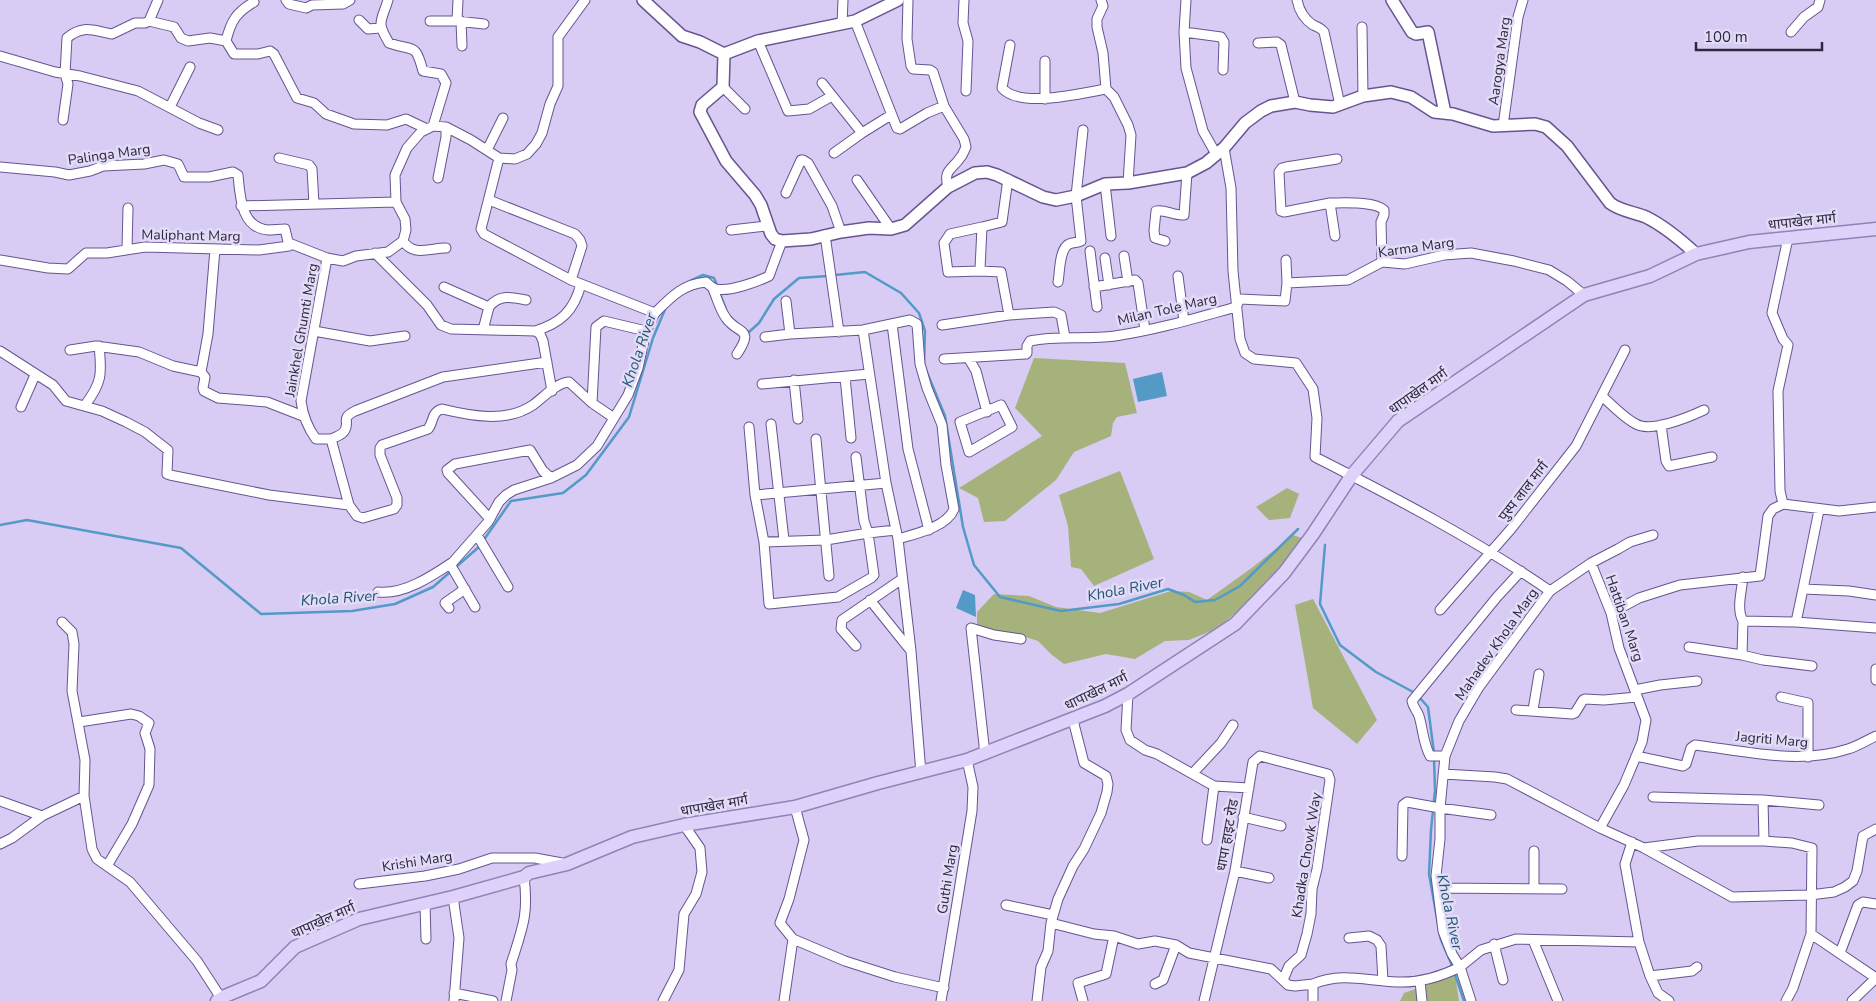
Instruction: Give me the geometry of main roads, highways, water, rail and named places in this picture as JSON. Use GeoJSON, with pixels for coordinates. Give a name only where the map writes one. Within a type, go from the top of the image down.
{"type":"FeatureCollection","features":[{"type":"Feature","properties":{"kind":"main road"},"geometry":{"type":"LineString","coordinates":[[644,0],[682,36],[700,42],[724,54],[758,41],[855,21],[898,0]]}},
{"type":"Feature","properties":{"kind":"main road"},"geometry":{"type":"LineString","coordinates":[[1392,0],[1412,32],[1416,34],[1428,32],[1445,113]]}},
{"type":"Feature","properties":{"kind":"main road"},"geometry":{"type":"LineString","coordinates":[[724,54],[722,87],[702,105],[700,112],[726,161],[755,195],[761,205],[767,226],[775,239],[782,242],[811,239],[869,228],[891,229],[905,224],[948,187],[975,173],[987,172],[1008,179],[1043,198],[1056,200],[1076,196],[1105,184],[1187,173],[1206,163],[1220,151],[1245,123],[1271,106],[1295,102],[1333,107],[1363,96],[1381,93],[1402,94],[1411,97],[1434,112],[1453,114],[1493,126],[1535,124],[1546,126],[1567,146],[1610,203],[1616,208],[1649,219],[1678,238],[1696,254]]}},
{"type":"Feature","properties":{"kind":"main road","name":"धापाखेल मार्ग"},"geometry":{"type":"LineString","coordinates":[[223,999],[260,981],[295,947],[360,919],[524,877],[529,873],[567,864],[632,837],[684,825],[795,807],[878,782],[921,773],[967,760],[1106,706],[1128,694],[1235,624],[1284,573],[1313,534],[1352,475],[1398,422],[1584,295],[1650,276],[1696,254],[1748,242],[1876,229]]}},
{"type":"Feature","properties":{"kind":"water"},"geometry":{"type":"Polygon","coordinates":[[[1162,372],[1167,396],[1138,402],[1133,379],[1162,372]]]}},
{"type":"Feature","properties":{"kind":"water"},"geometry":{"type":"Polygon","coordinates":[[[963,590],[975,595],[976,617],[956,608],[963,590]]]}},
{"type":"Feature","properties":{"kind":"waterway","name":"Khola River"},"geometry":{"type":"LineString","coordinates":[[835,275],[865,272],[901,293],[919,313],[925,331],[924,365],[945,416],[963,527],[974,565],[1000,597],[1061,611],[1119,604],[1168,589],[1184,595],[1195,602],[1215,600],[1240,586],[1298,529]]}},
{"type":"Feature","properties":{"kind":"waterway","name":"Khola River"},"geometry":{"type":"LineString","coordinates":[[690,281],[703,275],[714,278],[717,285]]}},
{"type":"Feature","properties":{"kind":"waterway","name":"Khola River"},"geometry":{"type":"LineString","coordinates":[[747,331],[749,332],[759,323],[774,299],[799,278],[828,276]]}},
{"type":"Feature","properties":{"kind":"waterway","name":"Khola River"},"geometry":{"type":"LineString","coordinates":[[720,294],[727,312]]}},
{"type":"Feature","properties":{"kind":"waterway","name":"Khola River"},"geometry":{"type":"LineString","coordinates":[[483,541],[511,501],[563,493],[586,475],[629,417],[653,338],[666,307]]}},
{"type":"Feature","properties":{"kind":"waterway","name":"Khola River"},"geometry":{"type":"LineString","coordinates":[[0,525],[27,520],[181,548],[261,614],[352,611],[395,604],[433,587],[480,546]]}},
{"type":"Feature","properties":{"kind":"waterway","name":"Khola River"},"geometry":{"type":"LineString","coordinates":[[1325,545],[1320,604],[1340,645],[1376,672],[1415,693]]}},
{"type":"Feature","properties":{"kind":"waterway","name":"Khola River"},"geometry":{"type":"LineString","coordinates":[[1419,697],[1428,707],[1434,753]]}},
{"type":"Feature","properties":{"kind":"waterway","name":"Khola River"},"geometry":{"type":"LineString","coordinates":[[1434,758],[1435,790],[1429,874],[1438,924]]}},
{"type":"Feature","properties":{"kind":"waterway","name":"Khola River"},"geometry":{"type":"LineString","coordinates":[[1439,932],[1464,1001]]}}]}
